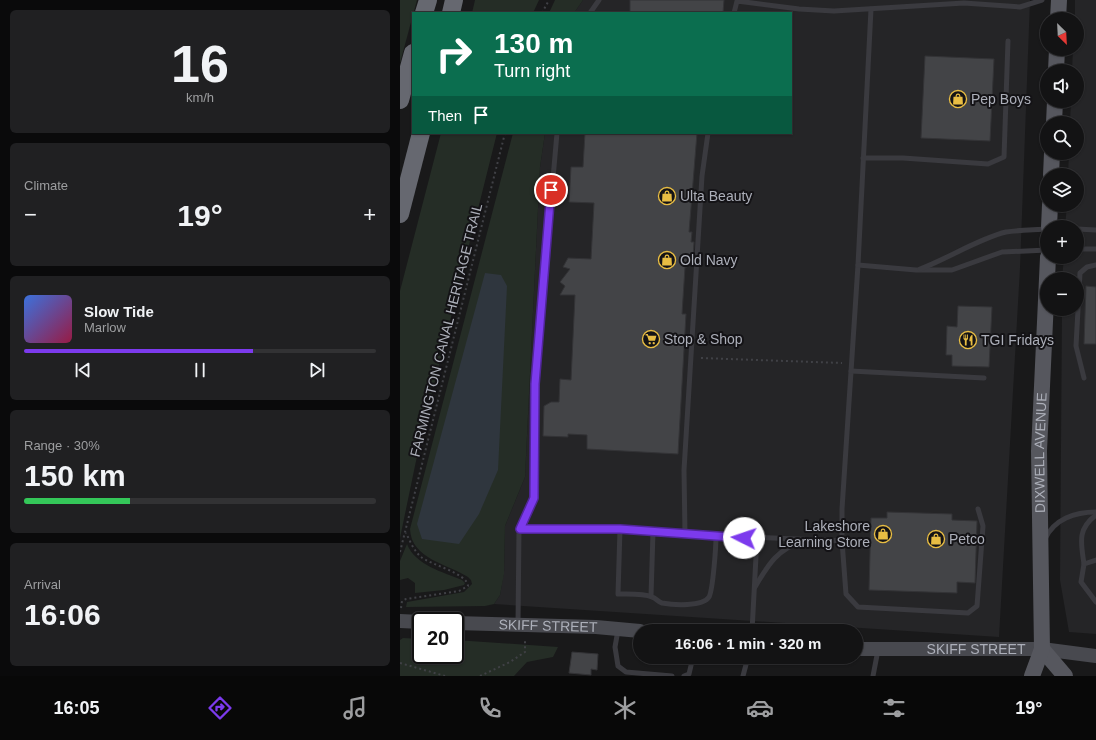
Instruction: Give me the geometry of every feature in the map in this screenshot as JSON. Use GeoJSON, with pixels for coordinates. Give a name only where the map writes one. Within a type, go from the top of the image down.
{"type":"FeatureCollection","features":[{"type":"Feature","properties":{"kind":"highway"},"geometry":{"type":"LineString","coordinates":[[424,12],[428,0]]}},
{"type":"Feature","properties":{"kind":"highway"},"geometry":{"type":"LineString","coordinates":[[451,12],[454,0]]}},
{"type":"Feature","properties":{"kind":"highway"},"geometry":{"type":"LineString","coordinates":[[400,100],[412,57]]}},
{"type":"Feature","properties":{"kind":"highway"},"geometry":{"type":"LineString","coordinates":[[400,214],[421,134]]}},
{"type":"Feature","properties":{"kind":"main road"},"geometry":{"type":"LineString","coordinates":[[1058,12],[1059,0]]}},
{"type":"Feature","properties":{"kind":"main road","name":"DIXWELL AVENUE"},"geometry":{"type":"LineString","coordinates":[[1032,676],[1042,650],[1039,451],[1048,264]]}},
{"type":"Feature","properties":{"kind":"main road"},"geometry":{"type":"LineString","coordinates":[[400,615],[412,619]]}},
{"type":"Feature","properties":{"kind":"main road","name":"SKIFF STREET"},"geometry":{"type":"LineString","coordinates":[[464,623],[633,630]]}},
{"type":"Feature","properties":{"kind":"main road","name":"SKIFF STREET"},"geometry":{"type":"LineString","coordinates":[[863,649],[1042,650],[1096,656]]}},
{"type":"Feature","properties":{"kind":"main road"},"geometry":{"type":"LineString","coordinates":[[1042,650],[1065,676]]}},
{"type":"Feature","properties":{"kind":"lane"},"geometry":{"type":"LineString","coordinates":[[591,12],[599,0]]}},
{"type":"Feature","properties":{"kind":"lane"},"geometry":{"type":"LineString","coordinates":[[734,12],[737,0],[799,9],[834,11],[964,3],[1020,7],[1042,0]]}},
{"type":"Feature","properties":{"kind":"lane"},"geometry":{"type":"LineString","coordinates":[[871,9],[858,265],[842,509],[842,541],[846,594],[858,607],[968,613],[976,606],[977,599],[984,526],[978,509]]}},
{"type":"Feature","properties":{"kind":"lane"},"geometry":{"type":"LineString","coordinates":[[863,158],[903,158],[988,164],[1004,157],[1008,41]]}},
{"type":"Feature","properties":{"kind":"lane"},"geometry":{"type":"LineString","coordinates":[[518,626],[517,607],[520,529],[534,498],[535,384],[557,134]]}},
{"type":"Feature","properties":{"kind":"lane"},"geometry":{"type":"LineString","coordinates":[[685,534],[686,435],[702,176],[708,134]]}},
{"type":"Feature","properties":{"kind":"lane"},"geometry":{"type":"LineString","coordinates":[[916,270],[940,261],[991,237],[1007,232],[1040,229]]}},
{"type":"Feature","properties":{"kind":"lane"},"geometry":{"type":"LineString","coordinates":[[1084,229],[1096,230]]}},
{"type":"Feature","properties":{"kind":"lane"},"geometry":{"type":"LineString","coordinates":[[858,265],[916,270],[952,270],[1002,252],[1040,250]]}},
{"type":"Feature","properties":{"kind":"lane"},"geometry":{"type":"LineString","coordinates":[[1084,250],[1096,250]]}},
{"type":"Feature","properties":{"kind":"lane"},"geometry":{"type":"LineString","coordinates":[[1084,378],[1076,346],[1080,274],[1087,267],[1096,264]]}},
{"type":"Feature","properties":{"kind":"lane"},"geometry":{"type":"LineString","coordinates":[[851,371],[984,378]]}},
{"type":"Feature","properties":{"kind":"lane"},"geometry":{"type":"LineString","coordinates":[[1040,560],[1046,536],[1057,523],[1074,515],[1096,514]]}},
{"type":"Feature","properties":{"kind":"lane"},"geometry":{"type":"LineString","coordinates":[[1096,514],[1087,521],[1081,534],[1084,564],[1081,582],[1096,602]]}},
{"type":"Feature","properties":{"kind":"lane"},"geometry":{"type":"LineString","coordinates":[[520,529],[620,529],[716,536],[842,541]]}},
{"type":"Feature","properties":{"kind":"lane"},"geometry":{"type":"LineString","coordinates":[[620,529],[618,594],[651,596],[660,603],[699,604],[706,602],[710,596],[716,536]]}},
{"type":"Feature","properties":{"kind":"lane"},"geometry":{"type":"LineString","coordinates":[[651,596],[654,532]]}},
{"type":"Feature","properties":{"kind":"lane"},"geometry":{"type":"LineString","coordinates":[[752,624],[757,538]]}},
{"type":"Feature","properties":{"kind":"lane"},"geometry":{"type":"LineString","coordinates":[[754,588],[775,556],[789,546],[809,540]]}},
{"type":"Feature","properties":{"kind":"lane"},"geometry":{"type":"LineString","coordinates":[[1084,564],[1096,560]]}},
{"type":"Feature","properties":{"kind":"lane"},"geometry":{"type":"LineString","coordinates":[[618,629],[615,647],[618,666],[626,672],[672,676]]}},
{"type":"Feature","properties":{"kind":"lane"},"geometry":{"type":"LineString","coordinates":[[873,676],[878,649]]}},
{"type":"Feature","properties":{"kind":"lane"},"geometry":{"type":"LineString","coordinates":[[684,676],[689,674],[691,664]]}},
{"type":"Feature","properties":{"kind":"lane"},"geometry":{"type":"LineString","coordinates":[[743,676],[746,664]]}},
{"type":"Feature","properties":{"kind":"path"},"geometry":{"type":"LineString","coordinates":[[543,12],[549,0]]}},
{"type":"Feature","properties":{"kind":"path","name":"FARMINGTON CANAL HERITAGE TRAIL"},"geometry":{"type":"LineString","coordinates":[[400,552],[505,134]]}},
{"type":"Feature","properties":{"kind":"path"},"geometry":{"type":"LineString","coordinates":[[701,358],[842,363]]}},
{"type":"Feature","properties":{"kind":"path"},"geometry":{"type":"LineString","coordinates":[[400,615],[402,601],[406,599],[459,591],[468,586],[465,579],[461,576],[437,566],[419,555],[406,532]]}},
{"type":"Feature","properties":{"kind":"path"},"geometry":{"type":"LineString","coordinates":[[480,676],[510,662],[525,652],[525,641]]}},
{"type":"Feature","properties":{"kind":"path"},"geometry":{"type":"LineString","coordinates":[[400,663],[445,676]]}},
{"type":"Feature","properties":{"kind":"shaded area"},"geometry":{"type":"Polygon","coordinates":[[[400,0],[417,0],[414,12],[412,12],[412,19],[400,63],[400,0]]]}},
{"type":"Feature","properties":{"kind":"shaded area"},"geometry":{"type":"Polygon","coordinates":[[[475,0],[539,0],[533,12],[472,12],[475,0]]]}},
{"type":"Feature","properties":{"kind":"shaded area"},"geometry":{"type":"Polygon","coordinates":[[[555,0],[583,0],[575,12],[549,12],[555,0]]]}},
{"type":"Feature","properties":{"kind":"shaded area"},"geometry":{"type":"Polygon","coordinates":[[[583,0],[1030,0],[1020,268],[999,637],[863,628],[863,624],[800,624],[494,604],[500,595],[504,572],[505,526],[525,477],[540,167],[545,134],[792,134],[792,12],[575,12],[583,0]]]}},
{"type":"Feature","properties":{"kind":"shaded area"},"geometry":{"type":"Polygon","coordinates":[[[1075,0],[1096,0],[1096,634],[1069,632],[1060,580],[1062,316],[1084,316],[1084,272],[1063,272],[1063,264],[1084,264],[1084,220],[1066,220],[1066,212],[1084,212],[1084,168],[1068,168],[1069,160],[1084,160],[1084,116],[1070,116],[1071,108],[1084,108],[1084,64],[1072,64],[1073,56],[1084,56],[1084,12],[1075,12],[1075,0]]]}},
{"type":"Feature","properties":{"kind":"shaded area"},"geometry":{"type":"Polygon","coordinates":[[[441,134],[497,134],[421,437],[400,538],[400,291],[441,134]]]}},
{"type":"Feature","properties":{"kind":"shaded area"},"geometry":{"type":"Polygon","coordinates":[[[513,134],[545,134],[540,167],[525,477],[505,526],[504,574],[500,595],[494,604],[485,606],[406,607],[407,602],[464,592],[472,584],[468,577],[460,572],[424,554],[412,539],[410,529],[513,134]]]}},
{"type":"Feature","properties":{"kind":"shaded area"},"geometry":{"type":"Polygon","coordinates":[[[485,273],[501,275],[507,286],[498,470],[479,514],[459,544],[422,539],[417,524],[485,273]]]}},
{"type":"Feature","properties":{"kind":"shaded area"},"geometry":{"type":"Polygon","coordinates":[[[407,544],[416,557],[423,563],[438,571],[462,580],[465,583],[464,585],[444,590],[415,593],[415,583],[408,578],[400,580],[400,561],[407,544]]]}},
{"type":"Feature","properties":{"kind":"shaded area"},"geometry":{"type":"Polygon","coordinates":[[[403,638],[412,638],[412,664],[464,664],[464,641],[558,647],[553,657],[527,662],[514,676],[400,676],[400,640],[403,638]]]}},
{"type":"Feature","properties":{"kind":"building"},"geometry":{"type":"Polygon","coordinates":[[[630,0],[724,0],[723,12],[630,12],[630,0]]]}},
{"type":"Feature","properties":{"kind":"building"},"geometry":{"type":"Polygon","coordinates":[[[925,56],[994,59],[990,141],[921,138],[925,56]]]}},
{"type":"Feature","properties":{"kind":"building"},"geometry":{"type":"Polygon","coordinates":[[[585,134],[697,134],[689,232],[692,232],[691,242],[694,242],[693,259],[688,259],[687,267],[685,267],[682,314],[686,314],[678,454],[587,449],[587,435],[568,434],[568,437],[543,436],[544,406],[551,402],[559,402],[560,379],[571,380],[575,295],[560,295],[565,286],[560,282],[570,269],[563,267],[568,258],[591,259],[594,203],[569,202],[571,167],[583,167],[585,134]]]}},
{"type":"Feature","properties":{"kind":"building"},"geometry":{"type":"Polygon","coordinates":[[[1086,286],[1096,287],[1096,344],[1084,344],[1086,286]]]}},
{"type":"Feature","properties":{"kind":"building","name":"TGI Fridays"},"geometry":{"type":"Polygon","coordinates":[[[958,306],[992,307],[989,367],[952,366],[952,355],[946,355],[947,326],[957,327],[958,306]]]}},
{"type":"Feature","properties":{"kind":"building"},"geometry":{"type":"Polygon","coordinates":[[[887,512],[952,514],[952,520],[977,521],[975,583],[957,582],[957,593],[869,590],[871,518],[887,518],[887,512]]]}},
{"type":"Feature","properties":{"kind":"building"},"geometry":{"type":"Polygon","coordinates":[[[572,652],[598,654],[597,670],[591,669],[591,675],[569,673],[572,652]]]}},
{"type":"Feature","properties":{"kind":"place","name":"Pep Boys"},"geometry":{"type":"Point","coordinates":[958,99]}},
{"type":"Feature","properties":{"kind":"place","name":"Ulta Beauty"},"geometry":{"type":"Point","coordinates":[667,196]}},
{"type":"Feature","properties":{"kind":"place","name":"Old Navy"},"geometry":{"type":"Point","coordinates":[667,260]}},
{"type":"Feature","properties":{"kind":"place","name":"Stop & Shop"},"geometry":{"type":"Point","coordinates":[651,339]}},
{"type":"Feature","properties":{"kind":"place","name":"TGI Fridays"},"geometry":{"type":"Point","coordinates":[968,340]}},
{"type":"Feature","properties":{"kind":"place","name":"Lakeshore Learning Store"},"geometry":{"type":"Point","coordinates":[883,534]}},
{"type":"Feature","properties":{"kind":"place","name":"Petco"},"geometry":{"type":"Point","coordinates":[936,539]}},
{"type":"Feature","properties":{"kind":"route"},"geometry":{"type":"LineString","coordinates":[[551,190],[535,384],[534,498],[520,529],[620,529],[744,538]]}}]}
